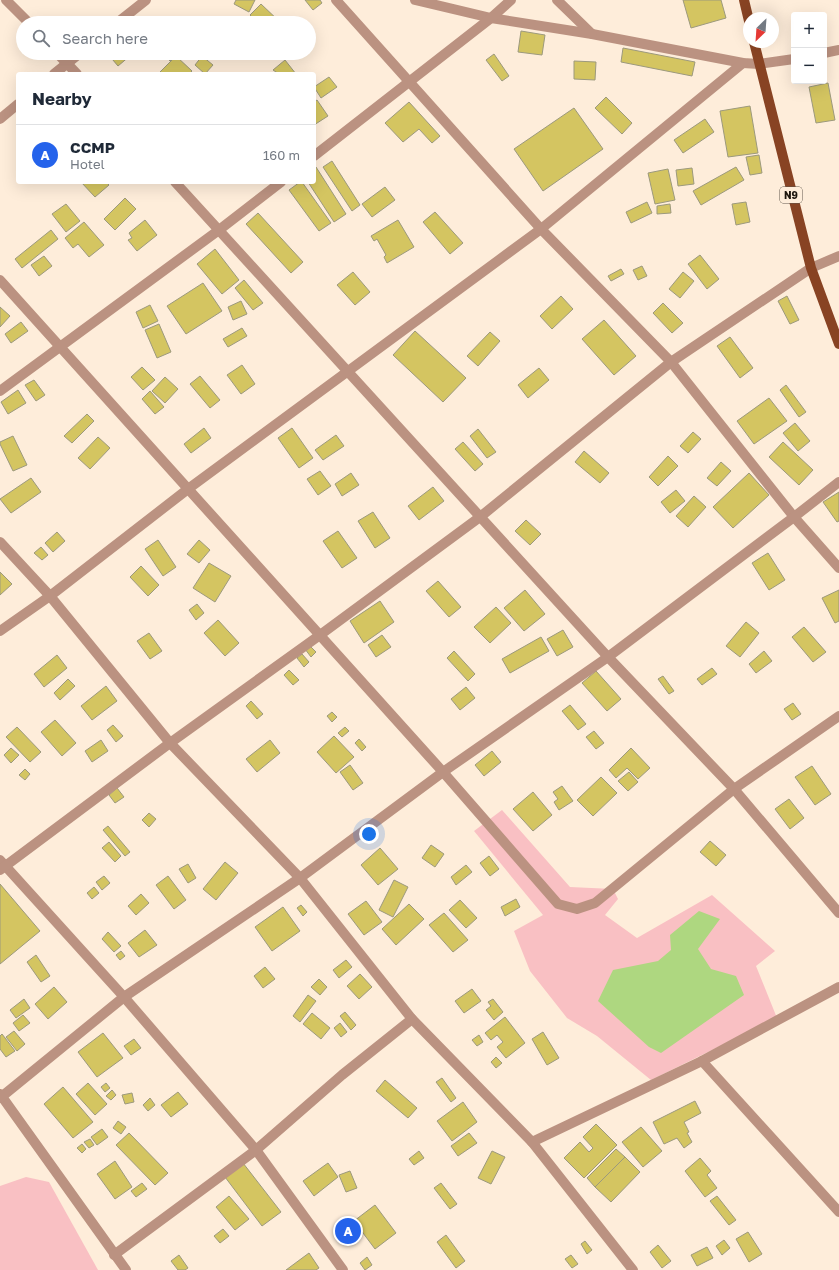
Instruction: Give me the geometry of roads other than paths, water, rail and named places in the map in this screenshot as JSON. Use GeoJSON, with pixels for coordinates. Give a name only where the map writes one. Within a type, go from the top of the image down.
{"type":"FeatureCollection","features":[{"type":"Feature","properties":{"kind":"main road"},"geometry":{"type":"LineString","coordinates":[[744,0],[747,12]]}},
{"type":"Feature","properties":{"kind":"main road","name":"N9"},"geometry":{"type":"LineString","coordinates":[[755,48],[811,268],[839,344]]}},
{"type":"Feature","properties":{"kind":"street"},"geometry":{"type":"LineString","coordinates":[[6,0],[21,16]]}},
{"type":"Feature","properties":{"kind":"street"},"geometry":{"type":"LineString","coordinates":[[126,16],[146,0]]}},
{"type":"Feature","properties":{"kind":"street"},"geometry":{"type":"LineString","coordinates":[[336,0],[541,229],[671,362],[794,517],[839,568]]}},
{"type":"Feature","properties":{"kind":"street"},"geometry":{"type":"LineString","coordinates":[[415,0],[491,18],[592,34],[743,63],[759,64],[791,59]]}},
{"type":"Feature","properties":{"kind":"street"},"geometry":{"type":"LineString","coordinates":[[316,154],[491,18],[510,0]]}},
{"type":"Feature","properties":{"kind":"street"},"geometry":{"type":"LineString","coordinates":[[557,0],[592,34]]}},
{"type":"Feature","properties":{"kind":"street"},"geometry":{"type":"LineString","coordinates":[[827,53],[839,50]]}},
{"type":"Feature","properties":{"kind":"street"},"geometry":{"type":"LineString","coordinates":[[64,60],[75,72]]}},
{"type":"Feature","properties":{"kind":"street"},"geometry":{"type":"LineString","coordinates":[[56,72],[71,60]]}},
{"type":"Feature","properties":{"kind":"street"},"geometry":{"type":"LineString","coordinates":[[0,631],[50,596],[188,489],[541,229],[743,63]]}},
{"type":"Feature","properties":{"kind":"street"},"geometry":{"type":"LineString","coordinates":[[0,119],[16,106]]}},
{"type":"Feature","properties":{"kind":"street"},"geometry":{"type":"LineString","coordinates":[[177,184],[608,657],[734,789],[839,913]]}},
{"type":"Feature","properties":{"kind":"street"},"geometry":{"type":"LineString","coordinates":[[0,391],[219,230],[278,184]]}},
{"type":"Feature","properties":{"kind":"street"},"geometry":{"type":"LineString","coordinates":[[343,1270],[256,1150],[124,997],[2,865],[320,635],[480,517],[671,362],[811,268],[839,256]]}},
{"type":"Feature","properties":{"kind":"street"},"geometry":{"type":"LineString","coordinates":[[0,280],[443,772],[558,904],[577,909],[595,903],[734,789],[839,716]]}},
{"type":"Feature","properties":{"kind":"street"},"geometry":{"type":"LineString","coordinates":[[126,1270],[1,1096],[124,997],[300,878],[443,772],[608,657],[839,482]]}},
{"type":"Feature","properties":{"kind":"street"},"geometry":{"type":"LineString","coordinates":[[0,542],[50,596],[170,743],[300,878],[412,1019],[532,1142],[633,1270]]}},
{"type":"Feature","properties":{"kind":"street"},"geometry":{"type":"LineString","coordinates":[[532,1142],[702,1061],[839,987]]}},
{"type":"Feature","properties":{"kind":"street"},"geometry":{"type":"LineString","coordinates":[[114,1255],[256,1150],[342,1075],[412,1019]]}},
{"type":"Feature","properties":{"kind":"street"},"geometry":{"type":"LineString","coordinates":[[702,1061],[839,1212]]}},
{"type":"Feature","properties":{"kind":"place","name":"CCMP"},"geometry":{"type":"Point","coordinates":[348,1231]}}]}
